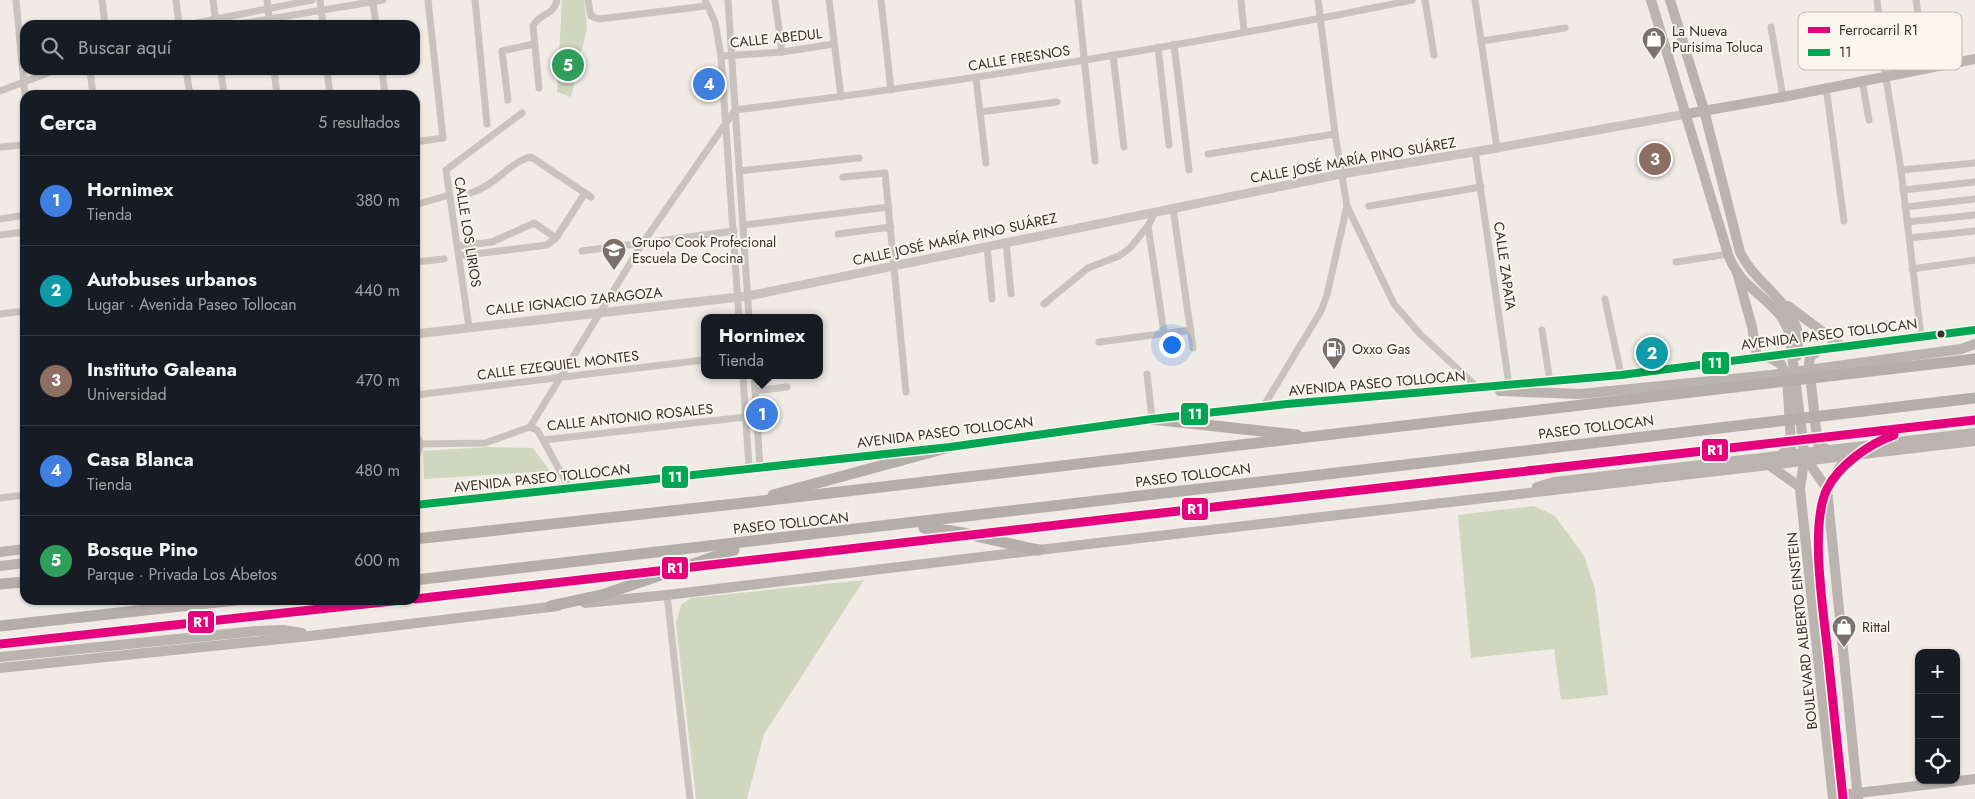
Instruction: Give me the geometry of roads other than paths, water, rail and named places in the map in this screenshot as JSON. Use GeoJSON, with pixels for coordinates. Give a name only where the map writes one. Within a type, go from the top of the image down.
{"type":"FeatureCollection","features":[{"type":"Feature","properties":{"kind":"highway","name":"PASEO TOLLOCAN"},"geometry":{"type":"LineString","coordinates":[[420,538],[1316,437],[1817,373],[1975,359]]}},
{"type":"Feature","properties":{"kind":"highway","name":"PASEO TOLLOCAN"},"geometry":{"type":"LineString","coordinates":[[420,579],[892,527],[1975,398]]}},
{"type":"Feature","properties":{"kind":"highway"},"geometry":{"type":"LineString","coordinates":[[1152,420],[1316,437]]}},
{"type":"Feature","properties":{"kind":"highway"},"geometry":{"type":"LineString","coordinates":[[753,502],[784,491],[950,447]]}},
{"type":"Feature","properties":{"kind":"highway"},"geometry":{"type":"LineString","coordinates":[[892,527],[969,533],[1011,545],[1039,550]]}},
{"type":"Feature","properties":{"kind":"highway"},"geometry":{"type":"LineString","coordinates":[[550,606],[602,595],[760,542]]}},
{"type":"Feature","properties":{"kind":"highway"},"geometry":{"type":"LineString","coordinates":[[0,584],[20,582]]}},
{"type":"Feature","properties":{"kind":"highway"},"geometry":{"type":"LineString","coordinates":[[0,626],[191,605]]}},
{"type":"Feature","properties":{"kind":"main road"},"geometry":{"type":"LineString","coordinates":[[1651,0],[1728,254],[1736,272],[1760,356],[1777,360],[1786,372],[1791,443],[1787,451],[1769,466]]}},
{"type":"Feature","properties":{"kind":"main road"},"geometry":{"type":"LineString","coordinates":[[1670,0],[1704,110],[1740,252],[1746,265],[1785,304],[1843,347]]}},
{"type":"Feature","properties":{"kind":"main road","name":"CALLE JOSÉ MARÍA PINO SUÁREZ"},"geometry":{"type":"LineString","coordinates":[[1962,61],[1975,59]]}},
{"type":"Feature","properties":{"kind":"main road","name":"CALLE JOSÉ MARÍA PINO SUÁREZ"},"geometry":{"type":"LineString","coordinates":[[1686,114],[1783,97],[1914,70]]}},
{"type":"Feature","properties":{"kind":"main road"},"geometry":{"type":"LineString","coordinates":[[1736,272],[1783,318],[1789,332],[1795,353],[1806,461],[1827,489],[1858,796]]}},
{"type":"Feature","properties":{"kind":"main road"},"geometry":{"type":"LineString","coordinates":[[1785,304],[1798,335],[1795,353]]}},
{"type":"Feature","properties":{"kind":"main road","name":"AVENIDA PASEO TOLLOCAN"},"geometry":{"type":"LineString","coordinates":[[420,504],[950,447],[1263,407],[1621,375],[1975,330]]}},
{"type":"Feature","properties":{"kind":"main road"},"geometry":{"type":"LineString","coordinates":[[1817,373],[1961,349],[1975,344]]}},
{"type":"Feature","properties":{"kind":"main road"},"geometry":{"type":"LineString","coordinates":[[1821,349],[1812,355],[1809,360],[1817,439],[1818,444],[1826,450],[1840,456]]}},
{"type":"Feature","properties":{"kind":"main road","name":"AVENIDA PASEO TOLLOCAN"},"geometry":{"type":"LineString","coordinates":[[1478,388],[1573,394],[1772,380]]}},
{"type":"Feature","properties":{"kind":"main road"},"geometry":{"type":"LineString","coordinates":[[1515,495],[1554,482],[1975,433]]}},
{"type":"Feature","properties":{"kind":"main road"},"geometry":{"type":"LineString","coordinates":[[0,668],[310,636],[550,606],[667,595],[1975,441]]}},
{"type":"Feature","properties":{"kind":"main road"},"geometry":{"type":"LineString","coordinates":[[1827,489],[1840,467],[1860,454]]}},
{"type":"Feature","properties":{"kind":"main road","name":"BOULEVARD ALBERTO EINSTEIN"},"geometry":{"type":"LineString","coordinates":[[1806,461],[1800,487],[1833,798]]}},
{"type":"Feature","properties":{"kind":"main road"},"geometry":{"type":"LineString","coordinates":[[1769,466],[1800,487]]}},
{"type":"Feature","properties":{"kind":"main road"},"geometry":{"type":"LineString","coordinates":[[0,552],[20,550]]}},
{"type":"Feature","properties":{"kind":"main road"},"geometry":{"type":"LineString","coordinates":[[0,566],[20,564]]}},
{"type":"Feature","properties":{"kind":"main road"},"geometry":{"type":"LineString","coordinates":[[0,657],[257,631],[294,631],[310,636]]}},
{"type":"Feature","properties":{"kind":"main road"},"geometry":{"type":"LineString","coordinates":[[1833,798],[1975,779]]}},
{"type":"Feature","properties":{"kind":"street"},"geometry":{"type":"LineString","coordinates":[[16,0],[20,36]]}},
{"type":"Feature","properties":{"kind":"street"},"geometry":{"type":"LineString","coordinates":[[102,0],[104,20]]}},
{"type":"Feature","properties":{"kind":"street"},"geometry":{"type":"LineString","coordinates":[[176,0],[178,20]]}},
{"type":"Feature","properties":{"kind":"street"},"geometry":{"type":"LineString","coordinates":[[213,0],[216,20]]}},
{"type":"Feature","properties":{"kind":"street"},"geometry":{"type":"LineString","coordinates":[[222,20],[267,4],[312,0]]}},
{"type":"Feature","properties":{"kind":"street"},"geometry":{"type":"LineString","coordinates":[[320,0],[322,20]]}},
{"type":"Feature","properties":{"kind":"street"},"geometry":{"type":"LineString","coordinates":[[278,20],[321,10],[383,0]]}},
{"type":"Feature","properties":{"kind":"street"},"geometry":{"type":"LineString","coordinates":[[420,141],[443,138],[428,0]]}},
{"type":"Feature","properties":{"kind":"street"},"geometry":{"type":"LineString","coordinates":[[475,0],[487,124]]}},
{"type":"Feature","properties":{"kind":"street"},"geometry":{"type":"LineString","coordinates":[[539,88],[534,44],[535,22],[553,11],[557,0]]}},
{"type":"Feature","properties":{"kind":"street"},"geometry":{"type":"LineString","coordinates":[[588,0],[592,16],[599,19],[706,3],[715,22],[721,56],[739,314]]}},
{"type":"Feature","properties":{"kind":"street"},"geometry":{"type":"LineString","coordinates":[[728,0],[749,314]]}},
{"type":"Feature","properties":{"kind":"street"},"geometry":{"type":"LineString","coordinates":[[775,0],[782,52]]}},
{"type":"Feature","properties":{"kind":"street"},"geometry":{"type":"LineString","coordinates":[[829,0],[841,97]]}},
{"type":"Feature","properties":{"kind":"street"},"geometry":{"type":"LineString","coordinates":[[881,0],[891,90]]}},
{"type":"Feature","properties":{"kind":"street"},"geometry":{"type":"LineString","coordinates":[[1078,0],[1095,161]]}},
{"type":"Feature","properties":{"kind":"street"},"geometry":{"type":"LineString","coordinates":[[1241,0],[1244,31]]}},
{"type":"Feature","properties":{"kind":"street"},"geometry":{"type":"LineString","coordinates":[[1318,0],[1335,134],[1347,206],[1394,304],[1420,334],[1478,388]]}},
{"type":"Feature","properties":{"kind":"street","name":"CALLE FRESNOS"},"geometry":{"type":"LineString","coordinates":[[735,110],[976,78],[1320,19],[1412,0]]}},
{"type":"Feature","properties":{"kind":"street"},"geometry":{"type":"LineString","coordinates":[[1425,0],[1434,55]]}},
{"type":"Feature","properties":{"kind":"street"},"geometry":{"type":"LineString","coordinates":[[1475,0],[1497,148]]}},
{"type":"Feature","properties":{"kind":"street"},"geometry":{"type":"LineString","coordinates":[[373,2],[375,20]]}},
{"type":"Feature","properties":{"kind":"street"},"geometry":{"type":"LineString","coordinates":[[267,4],[269,20]]}},
{"type":"Feature","properties":{"kind":"street"},"geometry":{"type":"LineString","coordinates":[[1771,27],[1783,97]]}},
{"type":"Feature","properties":{"kind":"street"},"geometry":{"type":"LineString","coordinates":[[1482,41],[1565,28]]}},
{"type":"Feature","properties":{"kind":"street"},"geometry":{"type":"LineString","coordinates":[[508,100],[502,51],[534,44]]}},
{"type":"Feature","properties":{"kind":"street","name":"CALLE ABEDUL"},"geometry":{"type":"LineString","coordinates":[[721,56],[782,52],[834,44]]}},
{"type":"Feature","properties":{"kind":"street"},"geometry":{"type":"LineString","coordinates":[[1174,44],[1189,170]]}},
{"type":"Feature","properties":{"kind":"street"},"geometry":{"type":"LineString","coordinates":[[1158,47],[1169,145]]}},
{"type":"Feature","properties":{"kind":"street"},"geometry":{"type":"LineString","coordinates":[[1113,55],[1124,148]]}},
{"type":"Feature","properties":{"kind":"street"},"geometry":{"type":"LineString","coordinates":[[1884,70],[1901,170],[1921,337]]}},
{"type":"Feature","properties":{"kind":"street"},"geometry":{"type":"LineString","coordinates":[[24,75],[25,90]]}},
{"type":"Feature","properties":{"kind":"street"},"geometry":{"type":"LineString","coordinates":[[0,91],[40,75]]}},
{"type":"Feature","properties":{"kind":"street"},"geometry":{"type":"LineString","coordinates":[[91,75],[92,90]]}},
{"type":"Feature","properties":{"kind":"street"},"geometry":{"type":"LineString","coordinates":[[187,75],[189,90]]}},
{"type":"Feature","properties":{"kind":"street"},"geometry":{"type":"LineString","coordinates":[[222,75],[223,90]]}},
{"type":"Feature","properties":{"kind":"street"},"geometry":{"type":"LineString","coordinates":[[275,75],[276,90]]}},
{"type":"Feature","properties":{"kind":"street"},"geometry":{"type":"LineString","coordinates":[[328,75],[329,90]]}},
{"type":"Feature","properties":{"kind":"street"},"geometry":{"type":"LineString","coordinates":[[383,75],[384,90]]}},
{"type":"Feature","properties":{"kind":"street"},"geometry":{"type":"LineString","coordinates":[[976,78],[986,163]]}},
{"type":"Feature","properties":{"kind":"street"},"geometry":{"type":"LineString","coordinates":[[1862,80],[1869,120]]}},
{"type":"Feature","properties":{"kind":"street"},"geometry":{"type":"LineString","coordinates":[[1826,87],[1844,221]]}},
{"type":"Feature","properties":{"kind":"street"},"geometry":{"type":"LineString","coordinates":[[980,112],[1057,102]]}},
{"type":"Feature","properties":{"kind":"street"},"geometry":{"type":"LineString","coordinates":[[530,427],[598,312],[725,121],[735,110]]}},
{"type":"Feature","properties":{"kind":"street","name":"CALLE LOS LIRIOS"},"geometry":{"type":"LineString","coordinates":[[469,327],[446,170],[522,113]]}},
{"type":"Feature","properties":{"kind":"street","name":"CALLE JOSÉ MARÍA PINO SUÁREZ"},"geometry":{"type":"LineString","coordinates":[[737,297],[1341,174],[1686,114]]}},
{"type":"Feature","properties":{"kind":"street"},"geometry":{"type":"LineString","coordinates":[[1208,154],[1335,134]]}},
{"type":"Feature","properties":{"kind":"street"},"geometry":{"type":"LineString","coordinates":[[0,147],[20,145]]}},
{"type":"Feature","properties":{"kind":"street","name":"CALLE ZAPATA"},"geometry":{"type":"LineString","coordinates":[[1475,151],[1509,385]]}},
{"type":"Feature","properties":{"kind":"street"},"geometry":{"type":"LineString","coordinates":[[459,256],[543,246],[556,238],[588,195],[531,157],[522,160],[489,186],[470,193]]}},
{"type":"Feature","properties":{"kind":"street"},"geometry":{"type":"LineString","coordinates":[[739,171],[859,158]]}},
{"type":"Feature","properties":{"kind":"street"},"geometry":{"type":"LineString","coordinates":[[1901,170],[1975,163]]}},
{"type":"Feature","properties":{"kind":"street"},"geometry":{"type":"LineString","coordinates":[[843,176],[885,173],[906,392]]}},
{"type":"Feature","properties":{"kind":"street"},"geometry":{"type":"LineString","coordinates":[[1903,190],[1975,182]]}},
{"type":"Feature","properties":{"kind":"street"},"geometry":{"type":"LineString","coordinates":[[1369,206],[1481,187]]}},
{"type":"Feature","properties":{"kind":"street"},"geometry":{"type":"LineString","coordinates":[[420,204],[449,195]]}},
{"type":"Feature","properties":{"kind":"street"},"geometry":{"type":"LineString","coordinates":[[1905,206],[1975,199]]}},
{"type":"Feature","properties":{"kind":"street"},"geometry":{"type":"LineString","coordinates":[[1263,407],[1321,311],[1327,295],[1347,206]]}},
{"type":"Feature","properties":{"kind":"street"},"geometry":{"type":"LineString","coordinates":[[743,225],[889,208]]}},
{"type":"Feature","properties":{"kind":"street"},"geometry":{"type":"LineString","coordinates":[[1173,208],[1193,348]]}},
{"type":"Feature","properties":{"kind":"street"},"geometry":{"type":"LineString","coordinates":[[1044,304],[1088,268],[1119,256],[1130,248],[1148,226],[1154,212]]}},
{"type":"Feature","properties":{"kind":"street"},"geometry":{"type":"LineString","coordinates":[[1907,222],[1975,215]]}},
{"type":"Feature","properties":{"kind":"street"},"geometry":{"type":"LineString","coordinates":[[0,219],[20,216]]}},
{"type":"Feature","properties":{"kind":"street"},"geometry":{"type":"LineString","coordinates":[[458,246],[487,243],[534,223],[556,238]]}},
{"type":"Feature","properties":{"kind":"street"},"geometry":{"type":"LineString","coordinates":[[1148,226],[1164,334]]}},
{"type":"Feature","properties":{"kind":"street"},"geometry":{"type":"LineString","coordinates":[[838,234],[891,227]]}},
{"type":"Feature","properties":{"kind":"street"},"geometry":{"type":"LineString","coordinates":[[582,251],[734,231]]}},
{"type":"Feature","properties":{"kind":"street"},"geometry":{"type":"LineString","coordinates":[[1909,238],[1975,231]]}},
{"type":"Feature","properties":{"kind":"street"},"geometry":{"type":"LineString","coordinates":[[0,235],[20,233]]}},
{"type":"Feature","properties":{"kind":"street"},"geometry":{"type":"LineString","coordinates":[[1006,242],[1010,294]]}},
{"type":"Feature","properties":{"kind":"street"},"geometry":{"type":"LineString","coordinates":[[487,243],[489,252]]}},
{"type":"Feature","properties":{"kind":"street"},"geometry":{"type":"LineString","coordinates":[[986,246],[992,299]]}},
{"type":"Feature","properties":{"kind":"street"},"geometry":{"type":"LineString","coordinates":[[1676,262],[1728,254]]}},
{"type":"Feature","properties":{"kind":"street"},"geometry":{"type":"LineString","coordinates":[[420,261],[444,259]]}},
{"type":"Feature","properties":{"kind":"street"},"geometry":{"type":"LineString","coordinates":[[1912,269],[1975,260]]}},
{"type":"Feature","properties":{"kind":"street","name":"CALLE IGNACIO ZARAGOZA"},"geometry":{"type":"LineString","coordinates":[[420,333],[737,297]]}},
{"type":"Feature","properties":{"kind":"street"},"geometry":{"type":"LineString","coordinates":[[1605,299],[1621,375]]}},
{"type":"Feature","properties":{"kind":"street"},"geometry":{"type":"LineString","coordinates":[[0,314],[20,312]]}},
{"type":"Feature","properties":{"kind":"street"},"geometry":{"type":"LineString","coordinates":[[1099,342],[1191,330]]}},
{"type":"Feature","properties":{"kind":"street"},"geometry":{"type":"LineString","coordinates":[[1542,330],[1550,382]]}},
{"type":"Feature","properties":{"kind":"street","name":"CALLE EZEQUIEL MONTES"},"geometry":{"type":"LineString","coordinates":[[420,394],[701,360]]}},
{"type":"Feature","properties":{"kind":"street"},"geometry":{"type":"LineString","coordinates":[[1147,374],[1152,420]]}},
{"type":"Feature","properties":{"kind":"street"},"geometry":{"type":"LineString","coordinates":[[743,379],[746,417],[755,468]]}},
{"type":"Feature","properties":{"kind":"street"},"geometry":{"type":"LineString","coordinates":[[755,379],[755,468]]}},
{"type":"Feature","properties":{"kind":"street"},"geometry":{"type":"LineString","coordinates":[[755,391],[787,387]]}},
{"type":"Feature","properties":{"kind":"street","name":"CALLE ANTONIO ROSALES"},"geometry":{"type":"LineString","coordinates":[[421,444],[485,443],[530,427],[537,430],[543,440],[746,417]]}},
{"type":"Feature","properties":{"kind":"street"},"geometry":{"type":"LineString","coordinates":[[543,440],[570,489]]}},
{"type":"Feature","properties":{"kind":"street"},"geometry":{"type":"LineString","coordinates":[[0,498],[20,496]]}},
{"type":"Feature","properties":{"kind":"street"},"geometry":{"type":"LineString","coordinates":[[667,595],[690,799]]}},
{"type":"Feature","properties":{"kind":"rail line","name":"R1"},"geometry":{"type":"LineString","coordinates":[[420,598],[1975,420]]}},
{"type":"Feature","properties":{"kind":"rail line","name":"R1"},"geometry":{"type":"LineString","coordinates":[[1843,799],[1821,594],[1818,547],[1819,525],[1822,505],[1832,480],[1856,456],[1894,435]]}},
{"type":"Feature","properties":{"kind":"rail line","name":"R1"},"geometry":{"type":"LineString","coordinates":[[0,644],[356,605]]}},
{"type":"Feature","properties":{"kind":"place","name":"La Nueva Purisima Toluca"},"geometry":{"type":"Point","coordinates":[1654,60]}},
{"type":"Feature","properties":{"kind":"place","name":"Bosque Pino"},"geometry":{"type":"Point","coordinates":[568,65]}},
{"type":"Feature","properties":{"kind":"place","name":"Casa Blanca"},"geometry":{"type":"Point","coordinates":[709,84]}},
{"type":"Feature","properties":{"kind":"place","name":"Instituto Galeana"},"geometry":{"type":"Point","coordinates":[1655,159]}},
{"type":"Feature","properties":{"kind":"place","name":"Grupo Cook Profecional Escuela De Cocina"},"geometry":{"type":"Point","coordinates":[614,271]}},
{"type":"Feature","properties":{"kind":"place","name":"Autobuses urbanos"},"geometry":{"type":"Point","coordinates":[1652,353]}},
{"type":"Feature","properties":{"kind":"place","name":"Oxxo Gas"},"geometry":{"type":"Point","coordinates":[1334,370]}},
{"type":"Feature","properties":{"kind":"place","name":"Hornimex"},"geometry":{"type":"Point","coordinates":[762,414]}},
{"type":"Feature","properties":{"kind":"place","name":"Rittal"},"geometry":{"type":"Point","coordinates":[1844,648]}}]}
